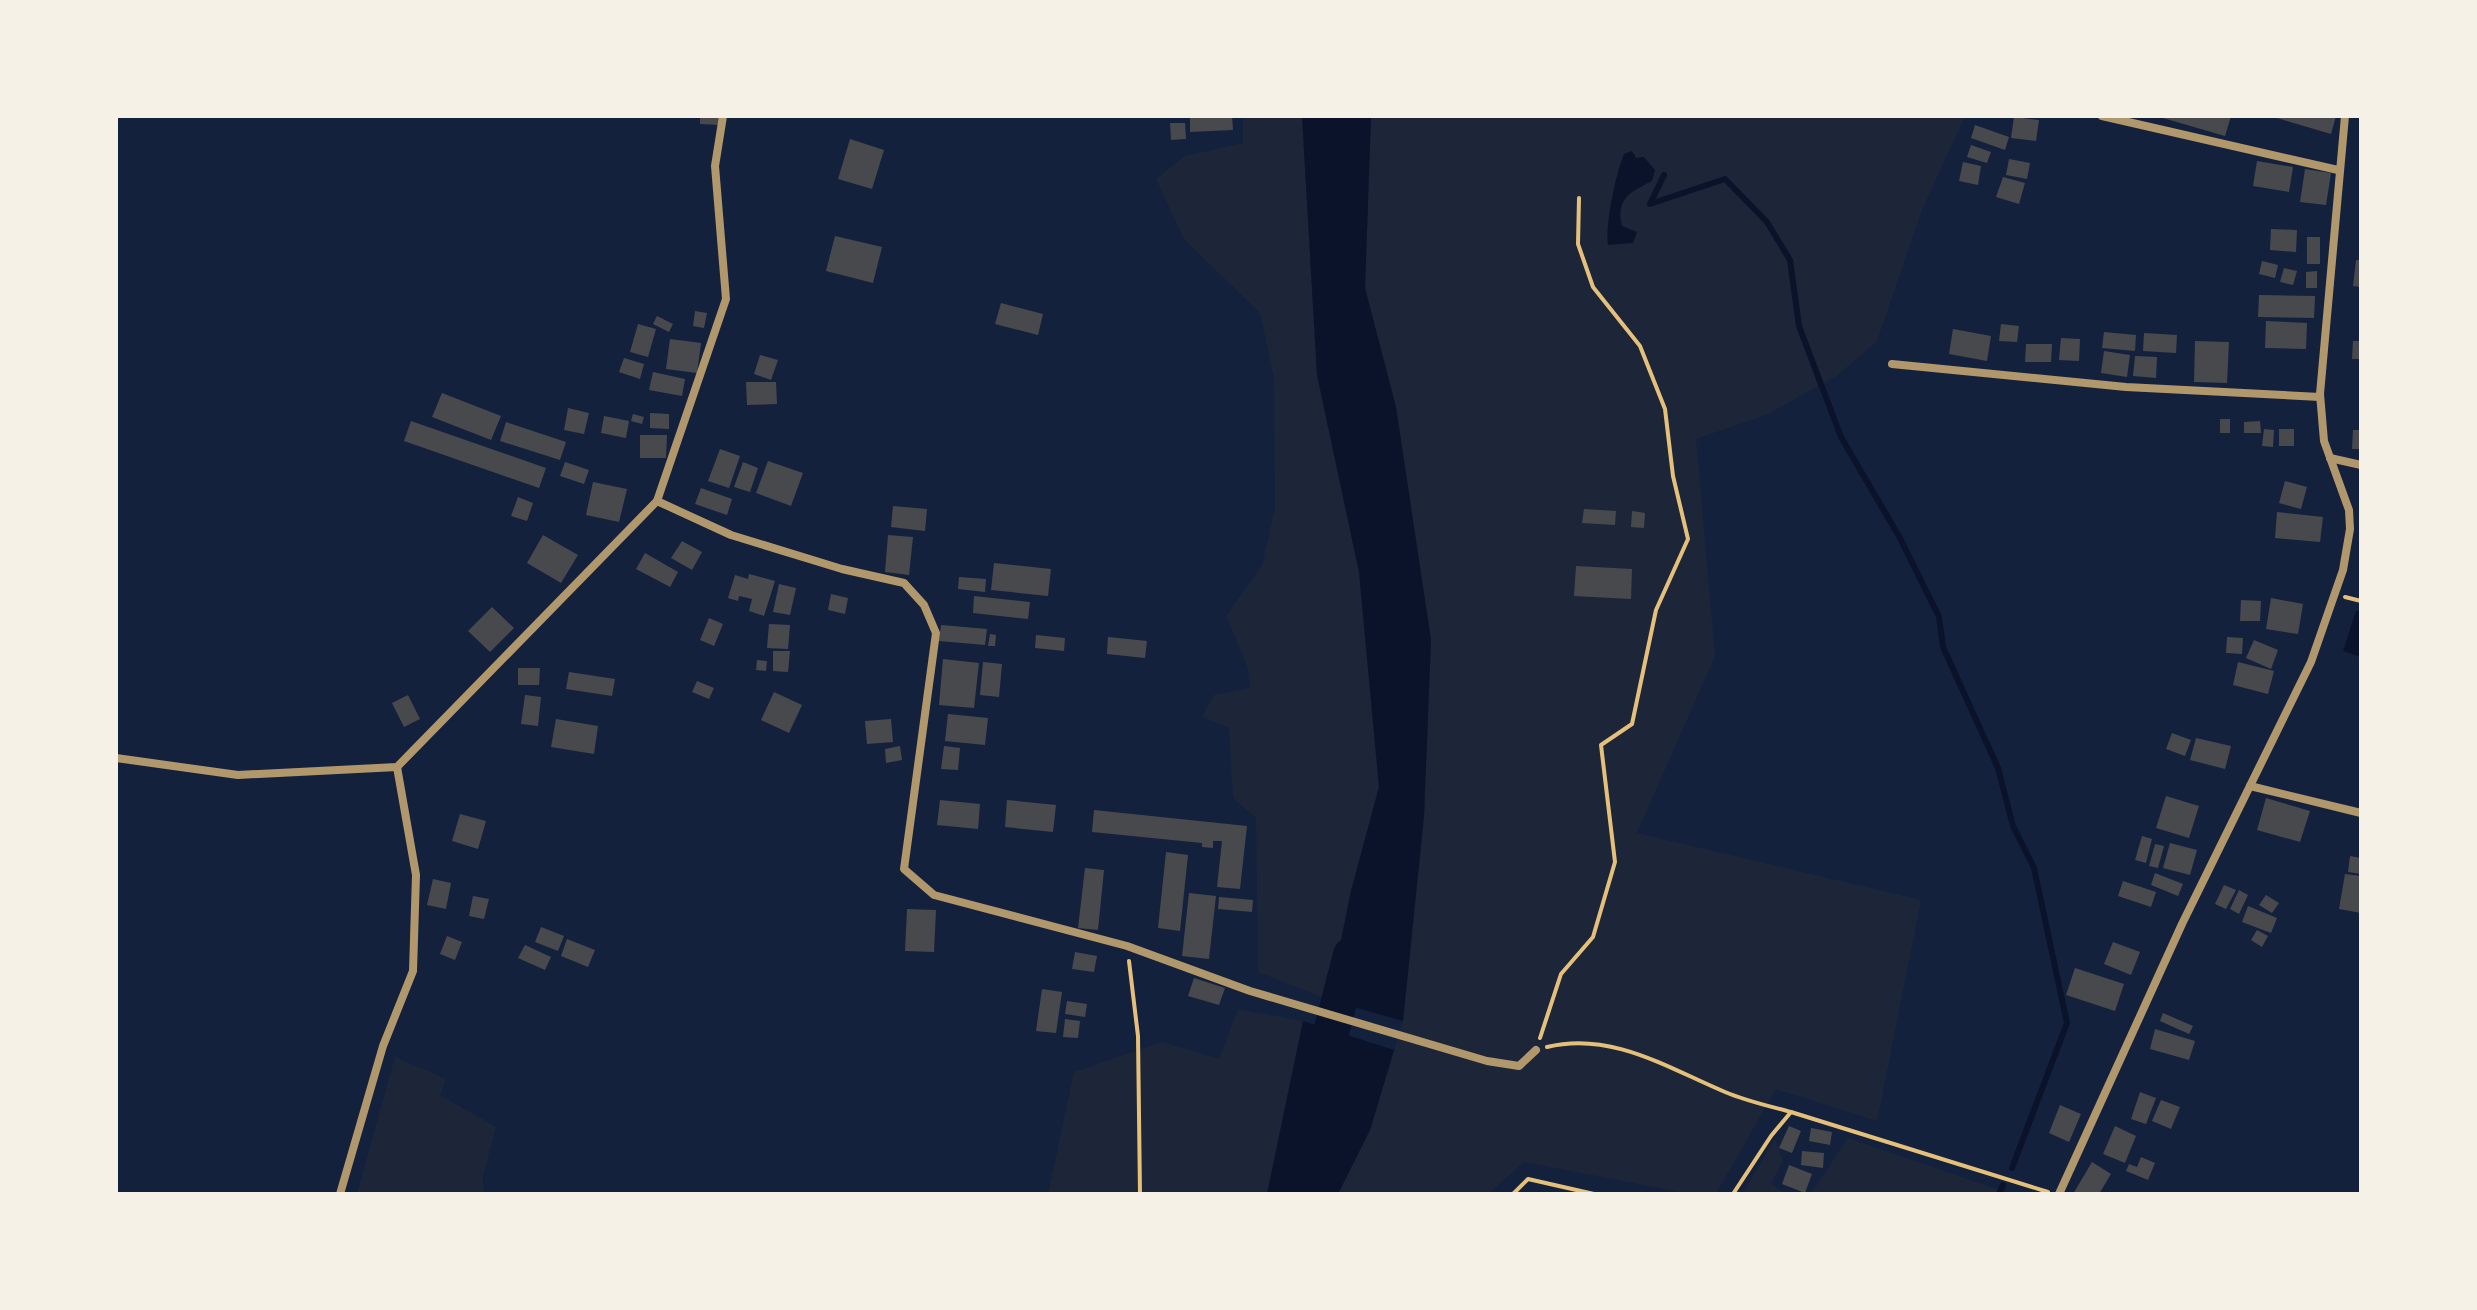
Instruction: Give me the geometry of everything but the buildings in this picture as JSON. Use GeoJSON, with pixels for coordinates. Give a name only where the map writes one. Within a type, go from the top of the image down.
{"type":"FeatureCollection","features":[{"type":"Feature","properties":{"kind":"street"},"geometry":{"type":"LineString","coordinates":[[116,758],[238,775],[397,767],[657,501],[726,299],[715,166],[723,116]]}},
{"type":"Feature","properties":{"kind":"street"},"geometry":{"type":"LineString","coordinates":[[2102,116],[2338,170]]}},
{"type":"Feature","properties":{"kind":"street"},"geometry":{"type":"LineString","coordinates":[[2057,1194],[2182,924],[2311,662],[2343,570],[2350,529],[2349,510],[2324,441],[2320,397],[2345,116]]}},
{"type":"Feature","properties":{"kind":"street"},"geometry":{"type":"LineString","coordinates":[[1892,364],[2111,386],[2320,397]]}},
{"type":"Feature","properties":{"kind":"street"},"geometry":{"type":"LineString","coordinates":[[2330,458],[2361,465]]}},
{"type":"Feature","properties":{"kind":"street"},"geometry":{"type":"LineString","coordinates":[[657,501],[731,535],[842,569],[904,583],[924,605],[936,633],[904,869],[934,895],[1127,946],[1250,991],[1487,1061],[1519,1066],[1536,1050]]}},
{"type":"Feature","properties":{"kind":"street"},"geometry":{"type":"LineString","coordinates":[[340,1194],[383,1046],[413,971],[416,875],[397,767]]}},
{"type":"Feature","properties":{"kind":"street"},"geometry":{"type":"LineString","coordinates":[[2250,786],[2361,813]]}},
{"type":"Feature","properties":{"kind":"path"},"geometry":{"type":"LineString","coordinates":[[1536,1050],[1561,974],[1593,937],[1615,862],[1601,745],[1632,724],[1656,610],[1688,539],[1673,476],[1665,409],[1640,346],[1593,287],[1578,244],[1579,198]]}},
{"type":"Feature","properties":{"kind":"path"},"geometry":{"type":"LineString","coordinates":[[1127,946],[1138,1036],[1140,1194]]}},
{"type":"Feature","properties":{"kind":"path"},"geometry":{"type":"LineString","coordinates":[[1536,1050],[1574,1040],[1603,1043],[1729,1094],[2057,1194]]}},
{"type":"Feature","properties":{"kind":"path"},"geometry":{"type":"LineString","coordinates":[[1733,1194],[1771,1136],[1791,1112]]}},
{"type":"Feature","properties":{"kind":"path"},"geometry":{"type":"LineString","coordinates":[[1513,1194],[1528,1179],[1594,1194]]}},
{"type":"Feature","properties":{"kind":"shaded area"},"geometry":{"type":"Polygon","coordinates":[[[1243,116],[1302,116],[1317,375],[1359,572],[1379,787],[1351,891],[1329,1000],[1258,972],[1256,818],[1233,798],[1229,728],[1202,717],[1214,695],[1250,688],[1248,668],[1226,616],[1262,565],[1275,508],[1274,378],[1260,313],[1184,239],[1156,179],[1185,156],[1243,143],[1243,116]]]}},
{"type":"Feature","properties":{"kind":"shaded area"},"geometry":{"type":"Polygon","coordinates":[[[1302,116],[1371,116],[1365,288],[1396,407],[1431,640],[1424,816],[1403,1021],[1329,1000],[1351,891],[1379,787],[1359,572],[1317,375],[1302,116]]]}},
{"type":"Feature","properties":{"kind":"shaded area"},"geometry":{"type":"Polygon","coordinates":[[[1371,116],[1965,116],[1922,210],[1877,341],[1838,375],[1766,415],[1696,439],[1715,656],[1637,833],[1921,900],[1877,1121],[1776,1089],[1716,1194],[1690,1194],[1524,1162],[1488,1194],[1338,1194],[1370,1130],[1403,1021],[1424,816],[1431,640],[1396,407],[1365,288],[1371,116]]]}},
{"type":"Feature","properties":{"kind":"shaded area"},"geometry":{"type":"Polygon","coordinates":[[[1632,151],[1636,158],[1644,157],[1655,170],[1652,181],[1627,196],[1621,208],[1622,226],[1637,232],[1633,243],[1608,245],[1610,212],[1618,173],[1624,154],[1632,151]]]}},
{"type":"Feature","properties":{"kind":"shaded area"},"geometry":{"type":"Polygon","coordinates":[[[2356,611],[2361,611],[2361,657],[2343,651],[2356,611]]]}},
{"type":"Feature","properties":{"kind":"shaded area"},"geometry":{"type":"Polygon","coordinates":[[[1238,1009],[1303,1021],[1267,1194],[1048,1194],[1074,1072],[1162,1042],[1219,1059],[1238,1009]]]}},
{"type":"Feature","properties":{"kind":"shaded area"},"geometry":{"type":"Polygon","coordinates":[[[1303,1021],[1394,1050],[1370,1130],[1338,1194],[1267,1194],[1303,1021]]]}},
{"type":"Feature","properties":{"kind":"shaded area"},"geometry":{"type":"Polygon","coordinates":[[[395,1057],[446,1079],[440,1095],[496,1127],[483,1176],[484,1194],[357,1194],[395,1057]]]}},
{"type":"Feature","properties":{"kind":"shaded area"},"geometry":{"type":"Polygon","coordinates":[[[1848,1138],[2011,1194],[1811,1194],[1848,1138]]]}},
{"type":"Feature","properties":{"kind":"shaded area"},"geometry":{"type":"Polygon","coordinates":[[[1775,1139],[1783,1161],[1771,1183],[1785,1194],[1742,1194],[1775,1139]]]}},
{"type":"Feature","properties":{"kind":"waterway"},"geometry":{"type":"LineString","coordinates":[[1664,175],[1650,204],[1725,179],[1767,222],[1790,260],[1799,326],[1841,437],[1900,538],[1939,617],[1943,647],[1998,768],[2013,826],[2034,868],[2067,1023],[2012,1168]]}},
{"type":"Feature","properties":{"kind":"waterway"},"geometry":{"type":"LineString","coordinates":[[1320,1075],[1351,955]]}},
{"type":"Feature","properties":{"kind":"waterway"},"geometry":{"type":"LineString","coordinates":[[1999,1194],[2003,1185]]}}]}
